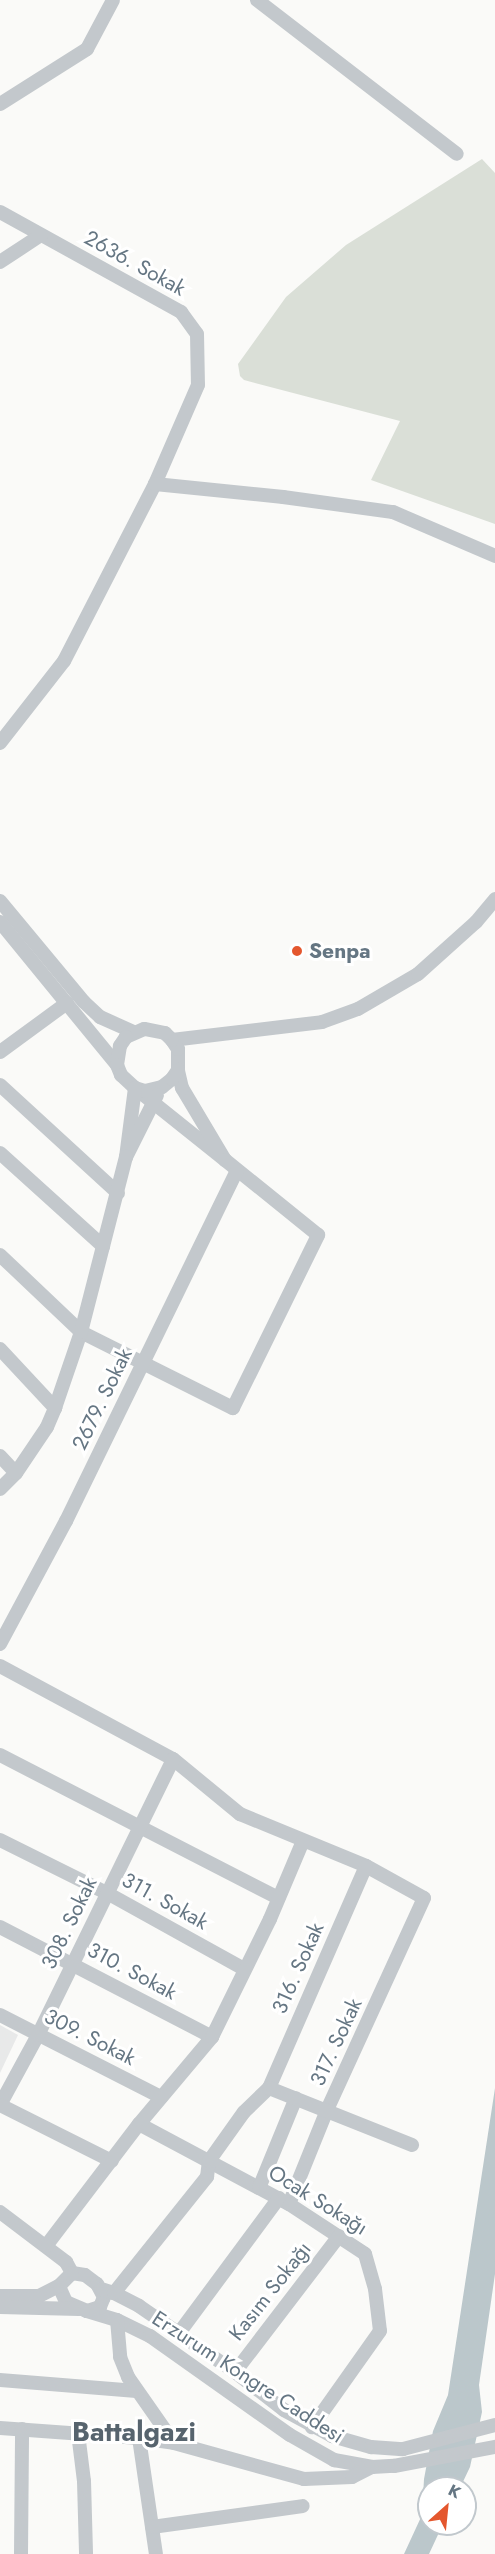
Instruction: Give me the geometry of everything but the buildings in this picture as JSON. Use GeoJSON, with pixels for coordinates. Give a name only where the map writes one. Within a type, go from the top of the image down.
{"type":"FeatureCollection","features":[{"type":"Feature","properties":{"kind":"street"},"geometry":{"type":"LineString","coordinates":[[0,104],[87,49],[113,0]]}},
{"type":"Feature","properties":{"kind":"street"},"geometry":{"type":"LineString","coordinates":[[257,0],[457,154]]}},
{"type":"Feature","properties":{"kind":"street","name":"2636. Sokak"},"geometry":{"type":"LineString","coordinates":[[0,212],[182,312],[197,334],[198,385],[154,484],[63,661],[0,743]]}},
{"type":"Feature","properties":{"kind":"street"},"geometry":{"type":"LineString","coordinates":[[0,262],[41,235]]}},
{"type":"Feature","properties":{"kind":"street"},"geometry":{"type":"LineString","coordinates":[[154,484],[283,497],[393,512],[495,556]]}},
{"type":"Feature","properties":{"kind":"street"},"geometry":{"type":"LineString","coordinates":[[172,1040],[322,1022],[358,1009],[418,974],[476,922],[495,899]]}},
{"type":"Feature","properties":{"kind":"street"},"geometry":{"type":"LineString","coordinates":[[0,901],[84,1002],[100,1017],[134,1032],[155,1029],[172,1040],[177,1049],[182,1088],[225,1160]]}},
{"type":"Feature","properties":{"kind":"street"},"geometry":{"type":"LineString","coordinates":[[0,922],[117,1065],[121,1075],[318,1235],[232,1408],[81,1332],[0,1255]]}},
{"type":"Feature","properties":{"kind":"street"},"geometry":{"type":"LineString","coordinates":[[0,1052],[67,1003]]}},
{"type":"Feature","properties":{"kind":"street"},"geometry":{"type":"LineString","coordinates":[[117,1065],[120,1046],[134,1032]]}},
{"type":"Feature","properties":{"kind":"street"},"geometry":{"type":"LineString","coordinates":[[126,1157],[152,1102],[178,1070]]}},
{"type":"Feature","properties":{"kind":"street"},"geometry":{"type":"LineString","coordinates":[[0,1085],[118,1193]]}},
{"type":"Feature","properties":{"kind":"street"},"geometry":{"type":"LineString","coordinates":[[135,1088],[145,1091],[162,1087]]}},
{"type":"Feature","properties":{"kind":"street"},"geometry":{"type":"LineString","coordinates":[[0,1489],[16,1473],[47,1427],[81,1332],[126,1157],[135,1088]]}},
{"type":"Feature","properties":{"kind":"street"},"geometry":{"type":"LineString","coordinates":[[0,1153],[103,1246]]}},
{"type":"Feature","properties":{"kind":"street","name":"2679. Sokak"},"geometry":{"type":"LineString","coordinates":[[0,1644],[66,1521],[237,1170]]}},
{"type":"Feature","properties":{"kind":"street"},"geometry":{"type":"LineString","coordinates":[[2,1354],[54,1408]]}},
{"type":"Feature","properties":{"kind":"street"},"geometry":{"type":"LineString","coordinates":[[0,1456],[16,1473]]}},
{"type":"Feature","properties":{"kind":"street"},"geometry":{"type":"LineString","coordinates":[[0,1666],[173,1759],[240,1814],[366,1866]]}},
{"type":"Feature","properties":{"kind":"street"},"geometry":{"type":"LineString","coordinates":[[0,1755],[278,1898]]}},
{"type":"Feature","properties":{"kind":"street","name":"308. Sokak"},"geometry":{"type":"LineString","coordinates":[[0,2105],[38,2035],[173,1759]]}},
{"type":"Feature","properties":{"kind":"street","name":"311. Sokak"},"geometry":{"type":"LineString","coordinates":[[0,1840],[107,1893],[244,1970]]}},
{"type":"Feature","properties":{"kind":"street"},"geometry":{"type":"LineString","coordinates":[[46,2246],[139,2124],[212,2037],[303,1841]]}},
{"type":"Feature","properties":{"kind":"street","name":"317. Sokak"},"geometry":{"type":"LineString","coordinates":[[179,2333],[284,2201],[424,1898],[366,1866]]}},
{"type":"Feature","properties":{"kind":"street","name":"316. Sokak"},"geometry":{"type":"LineString","coordinates":[[269,2088],[366,1866]]}},
{"type":"Feature","properties":{"kind":"street","name":"310. Sokak"},"geometry":{"type":"LineString","coordinates":[[0,1927],[212,2037]]}},
{"type":"Feature","properties":{"kind":"street","name":"309. Sokak"},"geometry":{"type":"LineString","coordinates":[[0,2015],[161,2097]]}},
{"type":"Feature","properties":{"kind":"street"},"geometry":{"type":"LineString","coordinates":[[0,2307],[94,2311],[103,2302],[108,2291],[207,2177],[209,2161],[244,2112],[269,2088],[412,2145]]}},
{"type":"Feature","properties":{"kind":"street"},"geometry":{"type":"LineString","coordinates":[[259,2188],[297,2098]]}},
{"type":"Feature","properties":{"kind":"street"},"geometry":{"type":"LineString","coordinates":[[0,2105],[112,2161]]}},
{"type":"Feature","properties":{"kind":"street","name":"Ocak Sokağı"},"geometry":{"type":"LineString","coordinates":[[139,2124],[284,2201],[365,2254],[375,2289],[380,2331],[312,2427]]}},
{"type":"Feature","properties":{"kind":"street"},"geometry":{"type":"LineString","coordinates":[[0,2212],[66,2262],[72,2273]]}},
{"type":"Feature","properties":{"kind":"street","name":"Kasım Sokağı"},"geometry":{"type":"LineString","coordinates":[[235,2372],[339,2236]]}},
{"type":"Feature","properties":{"kind":"street"},"geometry":{"type":"LineString","coordinates":[[72,2273],[86,2275],[108,2291]]}},
{"type":"Feature","properties":{"kind":"street"},"geometry":{"type":"LineString","coordinates":[[0,2296],[39,2296],[59,2286],[72,2273]]}},
{"type":"Feature","properties":{"kind":"street"},"geometry":{"type":"LineString","coordinates":[[59,2286],[66,2302],[85,2310]]}},
{"type":"Feature","properties":{"kind":"street","name":"Erzurum Kongre Caddesi"},"geometry":{"type":"LineString","coordinates":[[108,2291],[179,2333],[284,2410],[312,2427],[352,2443],[386,2449],[425,2445],[495,2425]]}},
{"type":"Feature","properties":{"kind":"street","name":"Erzurum Kongre Caddesi"},"geometry":{"type":"LineString","coordinates":[[85,2310],[117,2319],[177,2354],[313,2449],[334,2460],[372,2467],[418,2464],[495,2447]]}},
{"type":"Feature","properties":{"kind":"street"},"geometry":{"type":"LineString","coordinates":[[117,2319],[120,2357],[137,2391],[174,2444]]}},
{"type":"Feature","properties":{"kind":"street"},"geometry":{"type":"LineString","coordinates":[[0,2380],[137,2391]]}},
{"type":"Feature","properties":{"kind":"street"},"geometry":{"type":"LineString","coordinates":[[0,2428],[139,2438],[174,2444],[304,2479],[352,2477],[372,2467]]}},
{"type":"Feature","properties":{"kind":"street"},"geometry":{"type":"LineString","coordinates":[[21,2554],[22,2429]]}},
{"type":"Feature","properties":{"kind":"street"},"geometry":{"type":"LineString","coordinates":[[78,2433],[84,2481],[86,2554]]}},
{"type":"Feature","properties":{"kind":"street"},"geometry":{"type":"LineString","coordinates":[[139,2438],[156,2554]]}},
{"type":"Feature","properties":{"kind":"street"},"geometry":{"type":"LineString","coordinates":[[152,2527],[303,2506]]}},
{"type":"Feature","properties":{"kind":"shaded area"},"geometry":{"type":"Polygon","coordinates":[[[482,159],[495,173],[495,524],[371,480],[400,421],[244,380],[240,376],[238,364],[286,297],[346,245],[482,159]]]}},
{"type":"Feature","properties":{"kind":"shaded area"},"geometry":{"type":"Polygon","coordinates":[[[0,2025],[18,2035],[0,2073],[0,2025]]]}},
{"type":"Feature","properties":{"kind":"shaded area"},"geometry":{"type":"Polygon","coordinates":[[[495,2088],[495,2274],[479,2385],[482,2412],[470,2467],[466,2476],[425,2476],[433,2431],[448,2395],[495,2088]]]}},
{"type":"Feature","properties":{"kind":"shaded area"},"geometry":{"type":"Polygon","coordinates":[[[417,2526],[417,2536],[437,2536],[429,2554],[404,2554],[417,2526]]]}},
{"type":"Feature","properties":{"kind":"place","name":"Senpa"},"geometry":{"type":"Point","coordinates":[297,951]}},
{"type":"Feature","properties":{"kind":"district","name":"Battalgazi"},"geometry":{"type":"Point","coordinates":[134,2432]}}]}
